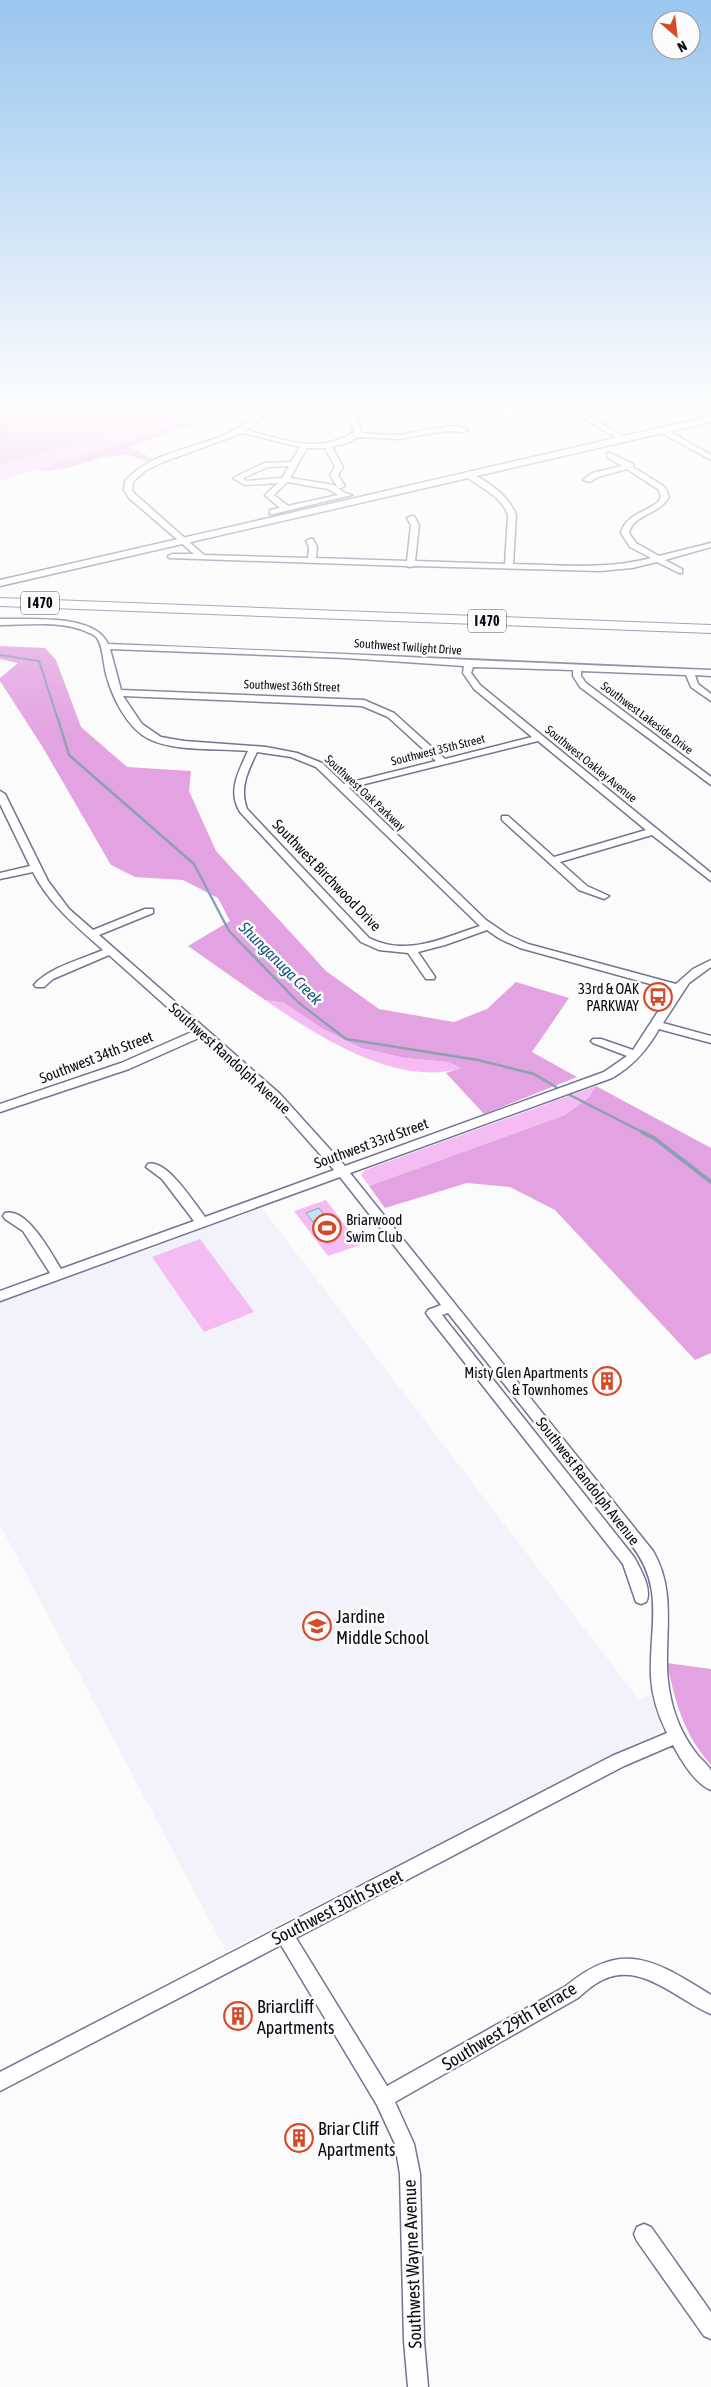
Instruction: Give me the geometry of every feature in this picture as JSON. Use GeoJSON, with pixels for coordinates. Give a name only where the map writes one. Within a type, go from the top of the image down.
{"type":"FeatureCollection","features":[{"type":"Feature","properties":{"kind":"highway","name":"I 470"},"geometry":{"type":"LineString","coordinates":[[0,590],[711,617]]}},
{"type":"Feature","properties":{"kind":"highway"},"geometry":{"type":"LineString","coordinates":[[0,604],[80,605]]}},
{"type":"Feature","properties":{"kind":"highway","name":"I 470"},"geometry":{"type":"LineString","coordinates":[[80,605],[711,629]]}},
{"type":"Feature","properties":{"kind":"main road"},"geometry":{"type":"LineString","coordinates":[[0,583],[281,517]]}},
{"type":"Feature","properties":{"kind":"street"},"geometry":{"type":"LineString","coordinates":[[156,517],[201,556]]}},
{"type":"Feature","properties":{"kind":"street"},"geometry":{"type":"LineString","coordinates":[[509,567],[512,517]]}},
{"type":"Feature","properties":{"kind":"street"},"geometry":{"type":"LineString","coordinates":[[635,517],[625,528],[625,533],[630,542],[655,560],[679,571]]}},
{"type":"Feature","properties":{"kind":"street"},"geometry":{"type":"LineString","coordinates":[[410,565],[415,525],[411,518]]}},
{"type":"Feature","properties":{"kind":"street"},"geometry":{"type":"LineString","coordinates":[[310,541],[313,547],[312,561]]}},
{"type":"Feature","properties":{"kind":"street"},"geometry":{"type":"LineString","coordinates":[[172,556],[410,565],[606,569],[655,560],[711,545]]}},
{"type":"Feature","properties":{"kind":"street"},"geometry":{"type":"LineString","coordinates":[[0,622],[78,626],[98,635],[103,646]]}},
{"type":"Feature","properties":{"kind":"street","name":"Southwest Twilight Drive"},"geometry":{"type":"LineString","coordinates":[[103,646],[345,655],[469,664],[711,673]]}},
{"type":"Feature","properties":{"kind":"street","name":"Southwest Oak Parkway"},"geometry":{"type":"LineString","coordinates":[[103,646],[113,682],[132,719],[145,733],[175,742],[291,754],[311,761],[326,770],[487,927],[524,946],[677,988]]}},
{"type":"Feature","properties":{"kind":"street","name":"Southwest Oakley Avenue"},"geometry":{"type":"LineString","coordinates":[[469,664],[468,673],[474,683],[710,876]]}},
{"type":"Feature","properties":{"kind":"street","name":"Southwest Lakeside Drive"},"geometry":{"type":"LineString","coordinates":[[577,667],[579,680],[588,689],[711,782]]}},
{"type":"Feature","properties":{"kind":"street"},"geometry":{"type":"LineString","coordinates":[[688,672],[694,685],[711,698]]}},
{"type":"Feature","properties":{"kind":"street","name":"Southwest 36th Street"},"geometry":{"type":"LineString","coordinates":[[119,692],[364,703],[391,715],[443,762]]}},
{"type":"Feature","properties":{"kind":"street"},"geometry":{"type":"LineString","coordinates":[[149,746],[157,738]]}},
{"type":"Feature","properties":{"kind":"street","name":"Southwest 35th Street"},"geometry":{"type":"LineString","coordinates":[[342,787],[539,738]]}},
{"type":"Feature","properties":{"kind":"street","name":"Southwest Birchwood Drive"},"geometry":{"type":"LineString","coordinates":[[253,749],[237,790],[243,810],[365,940],[386,949],[411,950],[487,927]]}},
{"type":"Feature","properties":{"kind":"street","name":"Southwest Randolph Avenue"},"geometry":{"type":"LineString","coordinates":[[1,797],[36,868],[57,902],[276,1097],[342,1171],[616,1514],[654,1566],[663,1610],[659,1659],[661,1691],[667,1715],[676,1736],[688,1755],[711,1783]]}},
{"type":"Feature","properties":{"kind":"street"},"geometry":{"type":"LineString","coordinates":[[505,818],[588,891],[604,896]]}},
{"type":"Feature","properties":{"kind":"street"},"geometry":{"type":"LineString","coordinates":[[552,861],[653,831]]}},
{"type":"Feature","properties":{"kind":"street"},"geometry":{"type":"LineString","coordinates":[[0,876],[36,868]]}},
{"type":"Feature","properties":{"kind":"street"},"geometry":{"type":"LineString","coordinates":[[92,934],[149,911]]}},
{"type":"Feature","properties":{"kind":"street"},"geometry":{"type":"LineString","coordinates":[[411,950],[430,978]]}},
{"type":"Feature","properties":{"kind":"street"},"geometry":{"type":"LineString","coordinates":[[40,985],[49,977],[110,951]]}},
{"type":"Feature","properties":{"kind":"street","name":"Southwest 33rd Street"},"geometry":{"type":"LineString","coordinates":[[0,1296],[614,1072],[634,1055],[677,988],[690,975],[711,963]]}},
{"type":"Feature","properties":{"kind":"street"},"geometry":{"type":"LineString","coordinates":[[655,1024],[711,1040]]}},
{"type":"Feature","properties":{"kind":"street","name":"Southwest 34th Street"},"geometry":{"type":"LineString","coordinates":[[0,1108],[125,1066],[202,1032]]}},
{"type":"Feature","properties":{"kind":"street"},"geometry":{"type":"LineString","coordinates":[[597,1040],[634,1055]]}},
{"type":"Feature","properties":{"kind":"street"},"geometry":{"type":"LineString","coordinates":[[152,1166],[166,1176],[202,1222]]}},
{"type":"Feature","properties":{"kind":"street"},"geometry":{"type":"LineString","coordinates":[[9,1216],[28,1228],[58,1274]]}},
{"type":"Feature","properties":{"kind":"street"},"geometry":{"type":"LineString","coordinates":[[449,1307],[433,1313],[629,1562],[637,1579],[641,1598]]}},
{"type":"Feature","properties":{"kind":"street"},"geometry":{"type":"LineString","coordinates":[[530,1436],[547,1428]]}},
{"type":"Feature","properties":{"kind":"street"},"geometry":{"type":"LineString","coordinates":[[598,1522],[616,1514]]}},
{"type":"Feature","properties":{"kind":"street","name":"Southwest 30th Street"},"geometry":{"type":"LineString","coordinates":[[0,2082],[622,1760],[676,1736]]}},
{"type":"Feature","properties":{"kind":"street","name":"Southwest Wayne Avenue"},"geometry":{"type":"LineString","coordinates":[[284,1934],[384,2098],[404,2144],[410,2174],[414,2340],[418,2387]]}},
{"type":"Feature","properties":{"kind":"street","name":"Southwest 29th Terrace"},"geometry":{"type":"LineString","coordinates":[[384,2098],[572,1992],[595,1974],[619,1967],[639,1968],[659,1973],[672,1979],[711,2004]]}},
{"type":"Feature","properties":{"kind":"street"},"geometry":{"type":"LineString","coordinates":[[644,2234],[711,2329]]}},
{"type":"Feature","properties":{"kind":"shaded area"},"geometry":{"type":"Polygon","coordinates":[[[0,646],[45,648],[56,660],[81,727],[127,767],[191,771],[189,791],[216,851],[326,971],[379,1009],[454,1022],[487,1009],[516,982],[569,998],[532,1052],[577,1077],[484,1114],[446,1073],[461,1068],[449,1062],[404,1058],[361,1048],[323,1029],[284,1003],[265,1000],[188,946],[230,921],[218,898],[183,880],[135,877],[111,865],[42,746],[0,681],[0,678],[18,663],[0,659],[0,646]]]}},
{"type":"Feature","properties":{"kind":"shaded area"},"geometry":{"type":"Polygon","coordinates":[[[265,1000],[284,1003],[323,1029],[361,1048],[404,1058],[449,1062],[462,1068],[437,1072],[411,1071],[385,1065],[333,1043],[265,1000]]]}},
{"type":"Feature","properties":{"kind":"shaded area"},"geometry":{"type":"Polygon","coordinates":[[[596,1086],[589,1097],[565,1115],[369,1186],[361,1175],[365,1170],[596,1086]]]}},
{"type":"Feature","properties":{"kind":"shaded area"},"geometry":{"type":"Polygon","coordinates":[[[596,1086],[711,1148],[711,1353],[695,1360],[555,1210],[510,1187],[467,1183],[385,1208],[369,1186],[565,1115],[589,1097],[596,1086]]]}},
{"type":"Feature","properties":{"kind":"shaded area","name":"Briarwood Swim Club"},"geometry":{"type":"Polygon","coordinates":[[[326,1200],[360,1245],[328,1256],[294,1211],[326,1200]]]}},
{"type":"Feature","properties":{"kind":"shaded area","name":"Jardine Middle School"},"geometry":{"type":"Polygon","coordinates":[[[261,1207],[639,1700],[650,1694],[662,1728],[656,1734],[226,1951],[0,1525],[0,1301],[261,1207]]]}},
{"type":"Feature","properties":{"kind":"shaded area"},"geometry":{"type":"Polygon","coordinates":[[[200,1239],[254,1312],[204,1332],[152,1257],[200,1239]]]}},
{"type":"Feature","properties":{"kind":"shaded area"},"geometry":{"type":"Polygon","coordinates":[[[667,1663],[711,1669],[711,1765],[687,1730],[677,1705],[667,1663]]]}},
{"type":"Feature","properties":{"kind":"water"},"geometry":{"type":"Polygon","coordinates":[[[319,1208],[336,1230],[323,1235],[306,1213],[319,1208]]]}},
{"type":"Feature","properties":{"kind":"waterway","name":"Shunganuga Creek"},"geometry":{"type":"LineString","coordinates":[[0,655],[39,661],[58,720]]}},
{"type":"Feature","properties":{"kind":"waterway","name":"Shunganuga Creek"},"geometry":{"type":"LineString","coordinates":[[58,719],[69,755],[194,864],[229,931],[299,1003],[346,1039],[478,1060],[534,1074],[561,1090]]}},
{"type":"Feature","properties":{"kind":"waterway","name":"Shunganuga Creek"},"geometry":{"type":"LineString","coordinates":[[566,1093],[644,1133]]}},
{"type":"Feature","properties":{"kind":"waterway","name":"Shunganuga Creek"},"geometry":{"type":"LineString","coordinates":[[644,1133],[654,1138],[711,1182]]}},
{"type":"Feature","properties":{"kind":"place","name":"33rd & OAK PARKWAY"},"geometry":{"type":"Point","coordinates":[658,997]}},
{"type":"Feature","properties":{"kind":"place","name":"Briarwood Swim Club"},"geometry":{"type":"Point","coordinates":[327,1228]}},
{"type":"Feature","properties":{"kind":"place","name":"Misty Glen Apartments & Townhomes"},"geometry":{"type":"Point","coordinates":[607,1381]}},
{"type":"Feature","properties":{"kind":"place","name":"Jardine Middle School"},"geometry":{"type":"Point","coordinates":[317,1626]}},
{"type":"Feature","properties":{"kind":"place","name":"Briarcliff Apartments"},"geometry":{"type":"Point","coordinates":[238,2016]}},
{"type":"Feature","properties":{"kind":"place","name":"Briar Cliff Apartments"},"geometry":{"type":"Point","coordinates":[299,2138]}}]}
